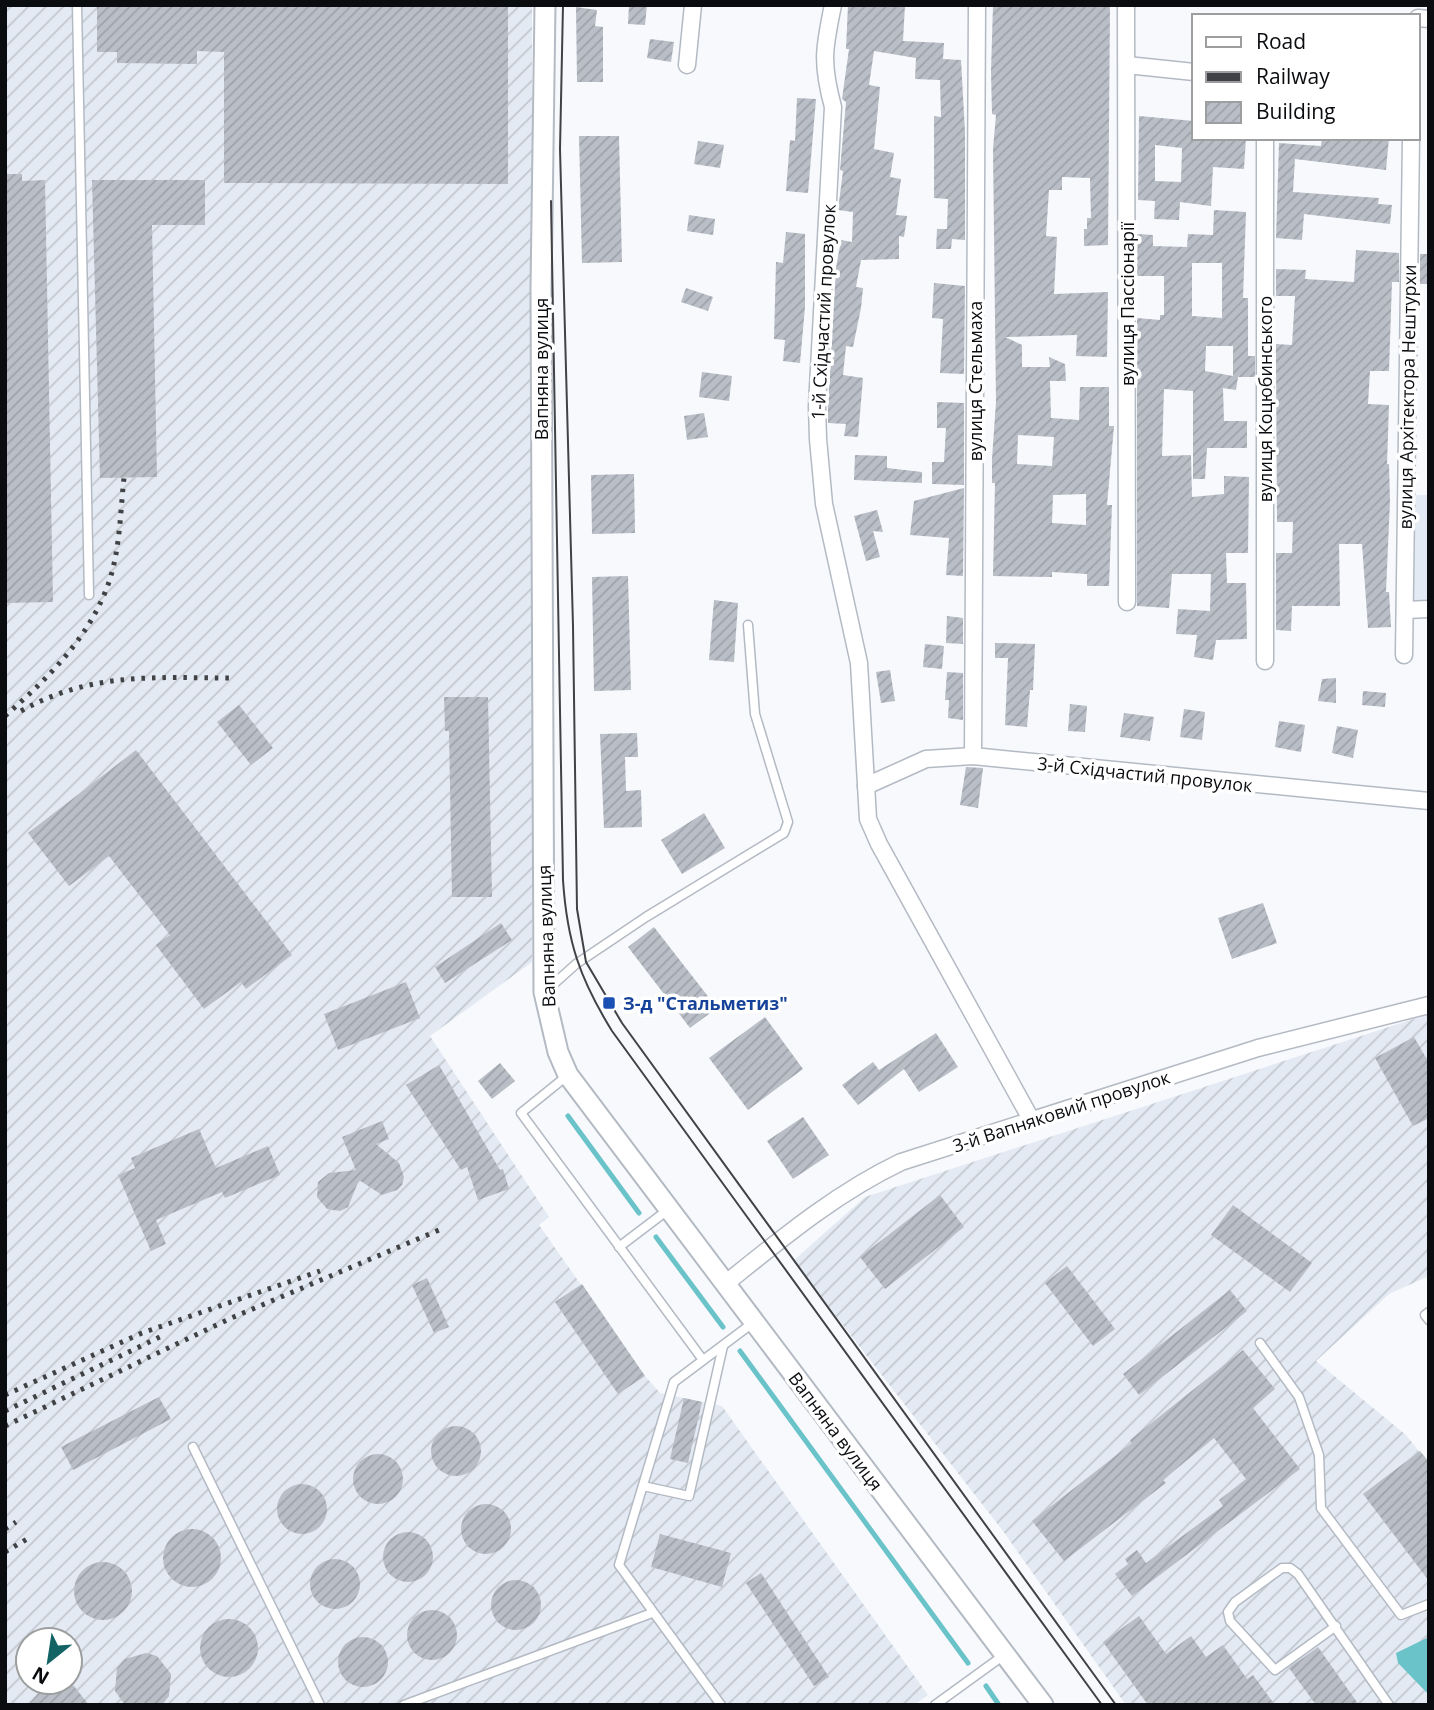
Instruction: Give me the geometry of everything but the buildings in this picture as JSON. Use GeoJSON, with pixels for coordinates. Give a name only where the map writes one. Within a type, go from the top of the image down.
{"type":"FeatureCollection","features":[{"type":"Feature","properties":{"kind":"street","name":"Вапняна вулиця"},"geometry":{"type":"LineString","coordinates":[[545,5],[541,289],[544,992],[558,1052],[568,1075],[1043,1705]]}},
{"type":"Feature","properties":{"kind":"street"},"geometry":{"type":"LineString","coordinates":[[687,65],[693,5]]}},
{"type":"Feature","properties":{"kind":"street","name":"1-й Східчастий провулок"},"geometry":{"type":"LineString","coordinates":[[833,5],[824,50],[824,72],[833,107],[817,406],[824,504],[859,663],[868,819],[879,844],[1032,1121]]}},
{"type":"Feature","properties":{"kind":"street","name":"вулиця Стельмаха"},"geometry":{"type":"LineString","coordinates":[[973,756],[977,5]]}},
{"type":"Feature","properties":{"kind":"street","name":"вулиця Пассіонарії"},"geometry":{"type":"LineString","coordinates":[[1126,5],[1127,602]]}},
{"type":"Feature","properties":{"kind":"street"},"geometry":{"type":"LineString","coordinates":[[1127,65],[1192,72]]}},
{"type":"Feature","properties":{"kind":"street","name":"вулиця Коцюбинського"},"geometry":{"type":"LineString","coordinates":[[1265,140],[1265,661]]}},
{"type":"Feature","properties":{"kind":"street","name":"вулиця Архітектора Нештурхи"},"geometry":{"type":"LineString","coordinates":[[1404,655],[1410,140]]}},
{"type":"Feature","properties":{"kind":"street"},"geometry":{"type":"LineString","coordinates":[[1405,610],[1429,609]]}},
{"type":"Feature","properties":{"kind":"street","name":"3-й Східчастий провулок"},"geometry":{"type":"LineString","coordinates":[[866,786],[926,759],[973,756],[1429,801]]}},
{"type":"Feature","properties":{"kind":"street","name":"3-й Вапняковий провулок"},"geometry":{"type":"LineString","coordinates":[[724,1284],[802,1222],[866,1178],[901,1162],[1258,1048],[1429,1005]]}},
{"type":"Feature","properties":{"kind":"lane"},"geometry":{"type":"LineString","coordinates":[[77,5],[89,595]]}},
{"type":"Feature","properties":{"kind":"lane"},"geometry":{"type":"LineString","coordinates":[[544,992],[576,964],[636,924],[784,833],[788,822],[755,714],[748,625]]}},
{"type":"Feature","properties":{"kind":"lane"},"geometry":{"type":"LineString","coordinates":[[568,1075],[521,1113],[703,1360]]}},
{"type":"Feature","properties":{"kind":"lane"},"geometry":{"type":"LineString","coordinates":[[620,1247],[668,1209]]}},
{"type":"Feature","properties":{"kind":"lane"},"geometry":{"type":"LineString","coordinates":[[1429,1312],[1425,1315],[1429,1320]]}},
{"type":"Feature","properties":{"kind":"lane"},"geometry":{"type":"LineString","coordinates":[[721,1705],[619,1566],[674,1382],[754,1322]]}},
{"type":"Feature","properties":{"kind":"lane"},"geometry":{"type":"LineString","coordinates":[[1259,1343],[1299,1397],[1319,1455],[1321,1508],[1401,1615],[1429,1604]]}},
{"type":"Feature","properties":{"kind":"lane"},"geometry":{"type":"LineString","coordinates":[[643,1486],[690,1496],[723,1346]]}},
{"type":"Feature","properties":{"kind":"lane"},"geometry":{"type":"LineString","coordinates":[[193,1447],[320,1705]]}},
{"type":"Feature","properties":{"kind":"lane"},"geometry":{"type":"LineString","coordinates":[[1336,1626],[1275,1670],[1230,1620],[1228,1612],[1235,1602],[1273,1575],[1282,1569],[1290,1568],[1298,1574],[1336,1626],[1389,1705]]}},
{"type":"Feature","properties":{"kind":"lane"},"geometry":{"type":"LineString","coordinates":[[404,1705],[652,1613]]}},
{"type":"Feature","properties":{"kind":"lane"},"geometry":{"type":"LineString","coordinates":[[936,1705],[1005,1654]]}},
{"type":"Feature","properties":{"kind":"shaded area"},"geometry":{"type":"Polygon","coordinates":[[[5,5],[532,5],[532,962],[430,1036],[549,1217],[539,1225],[645,1376],[660,1393],[722,1406],[928,1695],[914,1705],[5,1705],[5,5]]]}},
{"type":"Feature","properties":{"kind":"shaded area"},"geometry":{"type":"Polygon","coordinates":[[[1408,495],[1429,495],[1429,606],[1407,605],[1408,495]]]}},
{"type":"Feature","properties":{"kind":"shaded area"},"geometry":{"type":"Polygon","coordinates":[[[1429,1014],[1429,1276],[1389,1294],[1316,1361],[1406,1435],[1429,1464],[1429,1705],[1126,1705],[1003,1531],[793,1261],[865,1197],[1429,1014]]]}},
{"type":"Feature","properties":{"kind":"water"},"geometry":{"type":"Polygon","coordinates":[[[1429,1637],[1429,1695],[1398,1663],[1396,1653],[1429,1637]]]}},
{"type":"Feature","properties":{"kind":"waterway"},"geometry":{"type":"LineString","coordinates":[[568,1116],[639,1213]]}},
{"type":"Feature","properties":{"kind":"waterway"},"geometry":{"type":"LineString","coordinates":[[656,1237],[723,1327]]}},
{"type":"Feature","properties":{"kind":"waterway"},"geometry":{"type":"LineString","coordinates":[[740,1351],[968,1663]]}},
{"type":"Feature","properties":{"kind":"waterway"},"geometry":{"type":"LineString","coordinates":[[986,1686],[999,1705]]}},
{"type":"Feature","properties":{"kind":"tram line"},"geometry":{"type":"LineString","coordinates":[[563,5],[560,149],[573,626],[577,909],[586,962],[622,1023],[1116,1705]]}},
{"type":"Feature","properties":{"kind":"tram line"},"geometry":{"type":"LineString","coordinates":[[551,201],[563,880],[568,922],[583,977],[612,1031],[1102,1705]]}},
{"type":"Feature","properties":{"kind":"railway"},"geometry":{"type":"LineString","coordinates":[[5,716],[63,659],[98,609],[114,563],[124,478]]}},
{"type":"Feature","properties":{"kind":"railway"},"geometry":{"type":"LineString","coordinates":[[21,711],[48,698],[100,683],[152,678],[235,678]]}},
{"type":"Feature","properties":{"kind":"railway"},"geometry":{"type":"LineString","coordinates":[[5,1426],[229,1319],[439,1230]]}},
{"type":"Feature","properties":{"kind":"railway"},"geometry":{"type":"LineString","coordinates":[[5,1395],[142,1333],[320,1271]]}},
{"type":"Feature","properties":{"kind":"railway"},"geometry":{"type":"LineString","coordinates":[[5,1411],[162,1336]]}},
{"type":"Feature","properties":{"kind":"railway"},"geometry":{"type":"LineString","coordinates":[[5,1529],[16,1522]]}},
{"type":"Feature","properties":{"kind":"railway"},"geometry":{"type":"LineString","coordinates":[[5,1552],[27,1539]]}},
{"type":"Feature","properties":{"kind":"place","name":"З-д \"Стальметиз\""},"geometry":{"type":"Point","coordinates":[609,1003]}}]}
